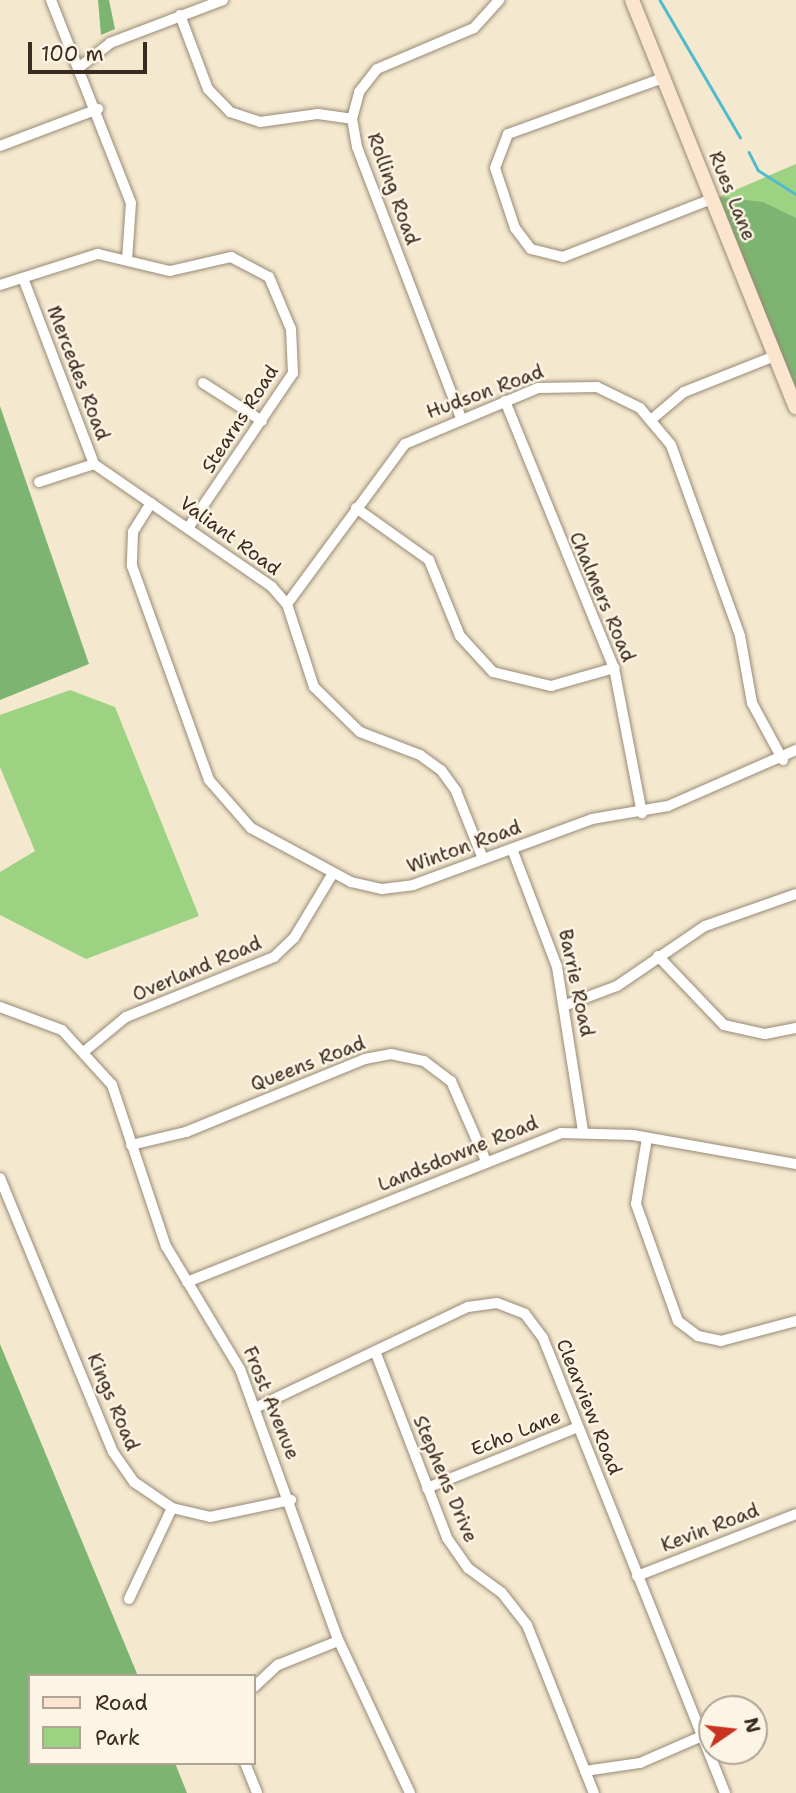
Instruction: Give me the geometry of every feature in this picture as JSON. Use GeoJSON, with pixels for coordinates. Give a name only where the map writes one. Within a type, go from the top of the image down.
{"type":"FeatureCollection","features":[{"type":"Feature","properties":{"kind":"street"},"geometry":{"type":"LineString","coordinates":[[51,0],[98,109],[131,203],[127,260]]}},
{"type":"Feature","properties":{"kind":"street"},"geometry":{"type":"LineString","coordinates":[[81,66],[110,43],[223,0]]}},
{"type":"Feature","properties":{"kind":"street","name":"Rolling Road"},"geometry":{"type":"LineString","coordinates":[[461,418],[357,147],[352,119],[359,92],[377,69],[474,28],[499,0]]}},
{"type":"Feature","properties":{"kind":"street","name":"Rues Lane"},"geometry":{"type":"LineString","coordinates":[[632,0],[796,407]]}},
{"type":"Feature","properties":{"kind":"street"},"geometry":{"type":"LineString","coordinates":[[180,15],[208,89],[230,112],[260,122],[318,114],[352,119]]}},
{"type":"Feature","properties":{"kind":"street"},"geometry":{"type":"LineString","coordinates":[[663,78],[508,134],[495,169],[515,228],[531,248],[563,257],[712,200]]}},
{"type":"Feature","properties":{"kind":"street"},"geometry":{"type":"LineString","coordinates":[[0,146],[98,109]]}},
{"type":"Feature","properties":{"kind":"street","name":"Stearns Road"},"geometry":{"type":"LineString","coordinates":[[0,285],[81,257],[127,260],[170,271],[231,257],[268,277],[291,329],[294,361],[262,422],[190,525]]}},
{"type":"Feature","properties":{"kind":"street","name":"Mercedes Road"},"geometry":{"type":"LineString","coordinates":[[23,278],[94,464],[108,474]]}},
{"type":"Feature","properties":{"kind":"street"},"geometry":{"type":"LineString","coordinates":[[652,419],[684,392],[775,355]]}},
{"type":"Feature","properties":{"kind":"street"},"geometry":{"type":"LineString","coordinates":[[203,383],[262,422]]}},
{"type":"Feature","properties":{"kind":"street","name":"Hudson Road"},"geometry":{"type":"LineString","coordinates":[[287,604],[405,444],[461,418],[550,385],[586,385],[620,395],[652,419],[676,456],[740,636],[752,703],[783,760]]}},
{"type":"Feature","properties":{"kind":"street","name":"Chalmers Road"},"geometry":{"type":"LineString","coordinates":[[505,401],[614,668],[642,813]]}},
{"type":"Feature","properties":{"kind":"street"},"geometry":{"type":"LineString","coordinates":[[39,482],[94,464]]}},
{"type":"Feature","properties":{"kind":"street","name":"Valiant Road"},"geometry":{"type":"LineString","coordinates":[[108,474],[190,525],[287,604],[314,687],[360,732],[420,755],[441,770],[456,791],[483,859]]}},
{"type":"Feature","properties":{"kind":"street","name":"Winton Road"},"geometry":{"type":"LineString","coordinates":[[151,503],[133,532],[132,566],[202,766],[245,823],[332,873],[393,888],[512,849],[592,819],[642,813],[783,760],[796,750]]}},
{"type":"Feature","properties":{"kind":"street"},"geometry":{"type":"LineString","coordinates":[[356,508],[429,560],[460,636],[493,672],[551,686],[614,668]]}},
{"type":"Feature","properties":{"kind":"street","name":"Barrie Road"},"geometry":{"type":"LineString","coordinates":[[512,849],[545,924],[566,1005],[583,1131]]}},
{"type":"Feature","properties":{"kind":"street","name":"Overland Road"},"geometry":{"type":"LineString","coordinates":[[86,1050],[126,1017],[274,957],[294,938],[332,873]]}},
{"type":"Feature","properties":{"kind":"street"},"geometry":{"type":"LineString","coordinates":[[566,1005],[617,986],[705,926],[796,894]]}},
{"type":"Feature","properties":{"kind":"street"},"geometry":{"type":"LineString","coordinates":[[658,956],[724,1025],[765,1034],[796,1028]]}},
{"type":"Feature","properties":{"kind":"street","name":"Frost Avenue"},"geometry":{"type":"LineString","coordinates":[[0,1007],[49,1023],[86,1050],[112,1085],[166,1246],[231,1350],[291,1500],[338,1641],[410,1793]]}},
{"type":"Feature","properties":{"kind":"street","name":"Queens Road"},"geometry":{"type":"LineString","coordinates":[[131,1145],[186,1132],[365,1059],[391,1054],[424,1061],[451,1081],[485,1161]]}},
{"type":"Feature","properties":{"kind":"street","name":"Landsdowne Road"},"geometry":{"type":"LineString","coordinates":[[187,1282],[485,1161],[583,1131],[647,1138],[796,1164]]}},
{"type":"Feature","properties":{"kind":"street"},"geometry":{"type":"LineString","coordinates":[[647,1138],[636,1204],[678,1321],[698,1336],[721,1341],[796,1321]]}},
{"type":"Feature","properties":{"kind":"street","name":"Kings Road"},"geometry":{"type":"LineString","coordinates":[[0,1178],[113,1452],[134,1482],[172,1508],[222,1517],[291,1500]]}},
{"type":"Feature","properties":{"kind":"street","name":"Clearview Road"},"geometry":{"type":"LineString","coordinates":[[255,1408],[468,1307],[509,1306],[540,1333],[698,1726]]}},
{"type":"Feature","properties":{"kind":"street","name":"Stephens Drive"},"geometry":{"type":"LineString","coordinates":[[375,1351],[428,1488],[460,1559],[502,1593],[527,1625],[594,1793]]}},
{"type":"Feature","properties":{"kind":"street","name":"Echo Lane"},"geometry":{"type":"LineString","coordinates":[[428,1488],[578,1427]]}},
{"type":"Feature","properties":{"kind":"street"},"geometry":{"type":"LineString","coordinates":[[129,1599],[172,1508]]}},
{"type":"Feature","properties":{"kind":"street","name":"Kevin Road"},"geometry":{"type":"LineString","coordinates":[[637,1576],[796,1514]]}},
{"type":"Feature","properties":{"kind":"street"},"geometry":{"type":"LineString","coordinates":[[256,1686],[278,1665],[338,1641]]}},
{"type":"Feature","properties":{"kind":"street"},"geometry":{"type":"LineString","coordinates":[[585,1771],[640,1763],[698,1738]]}},
{"type":"Feature","properties":{"kind":"street"},"geometry":{"type":"LineString","coordinates":[[246,1765],[257,1793]]}},
{"type":"Feature","properties":{"kind":"street","name":"Clearview Road"},"geometry":{"type":"LineString","coordinates":[[714,1765],[725,1793]]}},
{"type":"Feature","properties":{"kind":"green space"},"geometry":{"type":"Polygon","coordinates":[[[98,0],[109,0],[115,29],[101,35],[98,0]]]}},
{"type":"Feature","properties":{"kind":"green space"},"geometry":{"type":"Polygon","coordinates":[[[796,164],[796,391],[719,197],[796,164]]]}},
{"type":"Feature","properties":{"kind":"green space"},"geometry":{"type":"Polygon","coordinates":[[[719,197],[763,202],[796,218],[796,391],[719,197]]]}},
{"type":"Feature","properties":{"kind":"green space"},"geometry":{"type":"Polygon","coordinates":[[[0,406],[89,664],[0,700],[0,406]]]}},
{"type":"Feature","properties":{"kind":"green space"},"geometry":{"type":"Polygon","coordinates":[[[70,690],[115,707],[199,916],[86,959],[0,915],[0,872],[35,851],[0,767],[0,715],[70,690]]]}},
{"type":"Feature","properties":{"kind":"green space"},"geometry":{"type":"Polygon","coordinates":[[[0,1344],[137,1674],[28,1674],[28,1765],[176,1765],[187,1793],[0,1793],[0,1344]]]}},
{"type":"Feature","properties":{"kind":"waterway"},"geometry":{"type":"LineString","coordinates":[[660,0],[740,137]]}},
{"type":"Feature","properties":{"kind":"waterway"},"geometry":{"type":"LineString","coordinates":[[749,152],[758,170],[796,194]]}}]}
